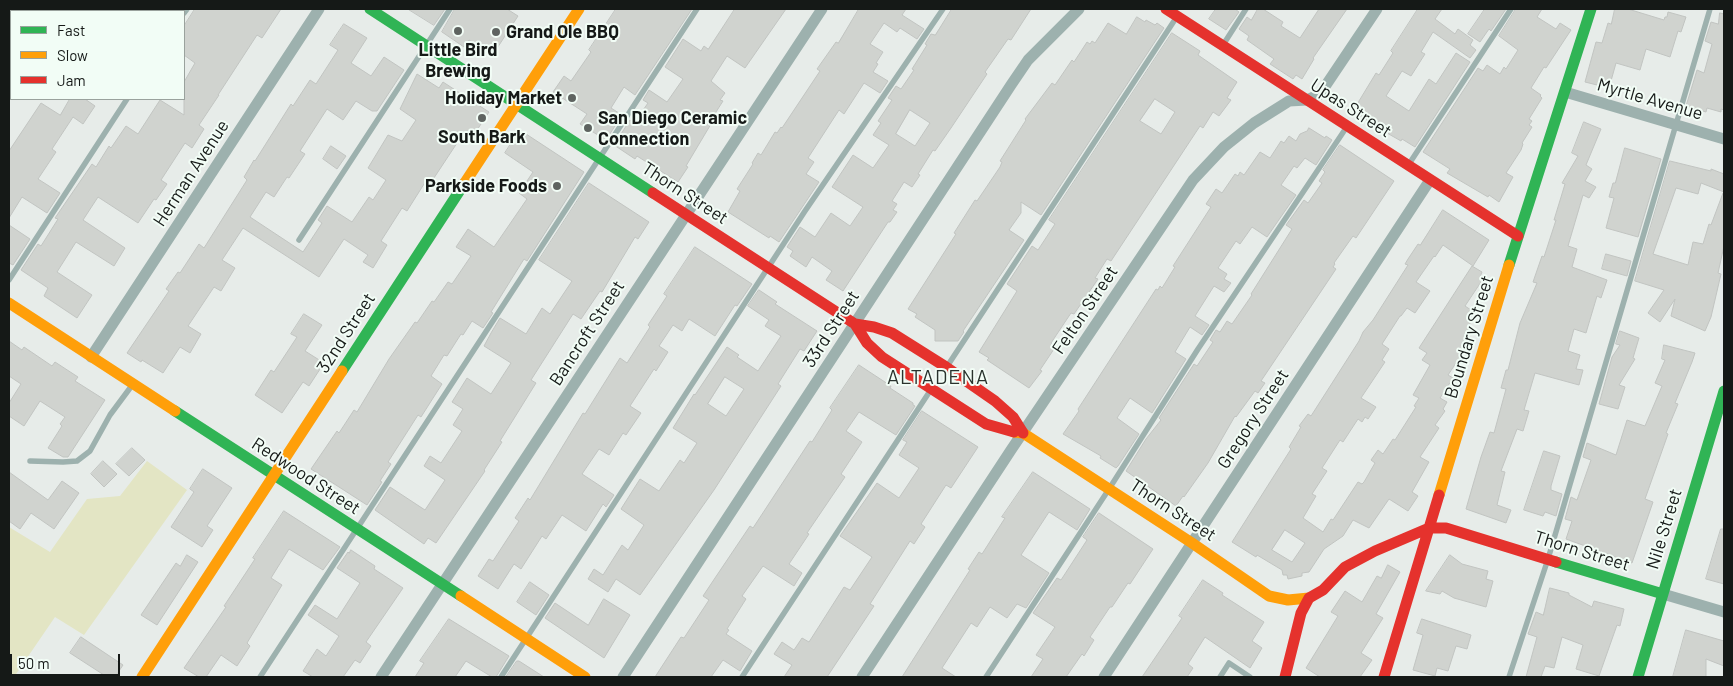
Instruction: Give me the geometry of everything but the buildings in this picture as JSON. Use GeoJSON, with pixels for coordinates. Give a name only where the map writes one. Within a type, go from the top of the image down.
{"type":"FeatureCollection","features":[{"type":"Feature","properties":{"kind":"street","name":"Herman Avenue"},"geometry":{"type":"LineString","coordinates":[[92,357],[319,9]]}},
{"type":"Feature","properties":{"kind":"street","name":"Thorn Street"},"geometry":{"type":"LineString","coordinates":[[370,9],[855,324],[874,327],[892,333],[946,367],[995,401],[1013,417],[1023,433]]}},
{"type":"Feature","properties":{"kind":"street","name":"32nd Street"},"geometry":{"type":"LineString","coordinates":[[142,677],[579,9]]}},
{"type":"Feature","properties":{"kind":"street","name":"Bancroft Street"},"geometry":{"type":"LineString","coordinates":[[381,677],[822,9]]}},
{"type":"Feature","properties":{"kind":"street","name":"33rd Street"},"geometry":{"type":"LineString","coordinates":[[623,677],[1028,60],[1079,9]]}},
{"type":"Feature","properties":{"kind":"street","name":"Upas Street"},"geometry":{"type":"LineString","coordinates":[[1166,9],[1518,236]]}},
{"type":"Feature","properties":{"kind":"street","name":"Felton Street"},"geometry":{"type":"LineString","coordinates":[[862,677],[1193,180],[1224,147],[1254,123],[1289,101],[1307,100],[1320,94],[1377,9]]}},
{"type":"Feature","properties":{"kind":"street","name":"Boundary Street"},"geometry":{"type":"LineString","coordinates":[[1384,677],[1518,236],[1590,9]]}},
{"type":"Feature","properties":{"kind":"street","name":"Myrtle Avenue"},"geometry":{"type":"LineString","coordinates":[[1565,92],[1724,139]]}},
{"type":"Feature","properties":{"kind":"street","name":"Gregory Street"},"geometry":{"type":"LineString","coordinates":[[1104,677],[1430,180]]}},
{"type":"Feature","properties":{"kind":"street","name":"Redwood Street"},"geometry":{"type":"LineString","coordinates":[[9,303],[585,677]]}},
{"type":"Feature","properties":{"kind":"street","name":"Thorn Street"},"geometry":{"type":"LineString","coordinates":[[855,324],[867,343],[882,357],[932,390],[986,424],[1004,430],[1023,433],[1192,543],[1268,596],[1288,600],[1309,598]]}},
{"type":"Feature","properties":{"kind":"street","name":"Nile Street"},"geometry":{"type":"LineString","coordinates":[[1638,677],[1724,391]]}},
{"type":"Feature","properties":{"kind":"street","name":"Thorn Street"},"geometry":{"type":"LineString","coordinates":[[1429,528],[1446,528],[1724,612]]}},
{"type":"Feature","properties":{"kind":"street"},"geometry":{"type":"LineString","coordinates":[[1284,677],[1301,613],[1309,598],[1324,590],[1346,567],[1375,551],[1429,528]]}},
{"type":"Feature","properties":{"kind":"lane"},"geometry":{"type":"LineString","coordinates":[[299,240],[450,9]]}},
{"type":"Feature","properties":{"kind":"lane"},"geometry":{"type":"LineString","coordinates":[[260,677],[358,530],[697,9]]}},
{"type":"Feature","properties":{"kind":"lane"},"geometry":{"type":"LineString","coordinates":[[501,677],[768,268],[942,9]]}},
{"type":"Feature","properties":{"kind":"lane"},"geometry":{"type":"LineString","coordinates":[[1222,46],[1246,9]]}},
{"type":"Feature","properties":{"kind":"lane"},"geometry":{"type":"LineString","coordinates":[[1408,165],[1511,9]]}},
{"type":"Feature","properties":{"kind":"lane"},"geometry":{"type":"LineString","coordinates":[[1509,677],[1548,559],[1710,9]]}},
{"type":"Feature","properties":{"kind":"lane"},"geometry":{"type":"LineString","coordinates":[[946,367],[1177,16]]}},
{"type":"Feature","properties":{"kind":"lane"},"geometry":{"type":"LineString","coordinates":[[9,280],[126,100]]}},
{"type":"Feature","properties":{"kind":"lane"},"geometry":{"type":"LineString","coordinates":[[986,677],[1198,349],[1347,126]]}},
{"type":"Feature","properties":{"kind":"lane"},"geometry":{"type":"LineString","coordinates":[[30,461],[77,461],[90,451],[110,416],[133,384]]}},
{"type":"Feature","properties":{"kind":"lane"},"geometry":{"type":"LineString","coordinates":[[742,677],[932,390]]}},
{"type":"Feature","properties":{"kind":"lane"},"geometry":{"type":"LineString","coordinates":[[1220,677],[1229,663],[1250,677]]}},
{"type":"Feature","properties":{"kind":"green space"},"geometry":{"type":"Polygon","coordinates":[[[147,461],[187,490],[84,635],[55,617],[14,677],[9,677],[9,527],[50,552],[87,499],[120,496],[147,461]]]}},
{"type":"Feature","properties":{"kind":"traffic: fast"},"geometry":{"type":"LineString","coordinates":[[370,9],[653,193]]}},
{"type":"Feature","properties":{"kind":"traffic: fast"},"geometry":{"type":"LineString","coordinates":[[1509,265],[1591,9]]}},
{"type":"Feature","properties":{"kind":"traffic: fast"},"geometry":{"type":"LineString","coordinates":[[342,371],[464,184]]}},
{"type":"Feature","properties":{"kind":"traffic: fast"},"geometry":{"type":"LineString","coordinates":[[1638,677],[1724,391]]}},
{"type":"Feature","properties":{"kind":"traffic: fast"},"geometry":{"type":"LineString","coordinates":[[175,411],[461,596]]}},
{"type":"Feature","properties":{"kind":"traffic: fast"},"geometry":{"type":"LineString","coordinates":[[1556,562],[1663,594]]}},
{"type":"Feature","properties":{"kind":"traffic: slow"},"geometry":{"type":"LineString","coordinates":[[464,184],[579,9]]}},
{"type":"Feature","properties":{"kind":"traffic: slow"},"geometry":{"type":"LineString","coordinates":[[1439,495],[1509,265]]}},
{"type":"Feature","properties":{"kind":"traffic: slow"},"geometry":{"type":"LineString","coordinates":[[9,303],[175,411]]}},
{"type":"Feature","properties":{"kind":"traffic: slow"},"geometry":{"type":"LineString","coordinates":[[142,677],[342,371]]}},
{"type":"Feature","properties":{"kind":"traffic: slow"},"geometry":{"type":"LineString","coordinates":[[1014,432],[1023,433],[1192,543],[1269,596],[1288,600],[1309,598]]}},
{"type":"Feature","properties":{"kind":"traffic: slow"},"geometry":{"type":"LineString","coordinates":[[461,596],[585,677]]}},
{"type":"Feature","properties":{"kind":"traffic: jam"},"geometry":{"type":"LineString","coordinates":[[1166,9],[1518,236]]}},
{"type":"Feature","properties":{"kind":"traffic: jam"},"geometry":{"type":"LineString","coordinates":[[653,193],[855,324],[874,327],[892,333],[946,367],[995,401],[1013,417],[1023,433]]}},
{"type":"Feature","properties":{"kind":"traffic: jam"},"geometry":{"type":"LineString","coordinates":[[855,324],[867,343],[882,357],[986,424],[1014,432]]}},
{"type":"Feature","properties":{"kind":"traffic: jam"},"geometry":{"type":"LineString","coordinates":[[1384,677],[1439,495]]}},
{"type":"Feature","properties":{"kind":"traffic: jam"},"geometry":{"type":"LineString","coordinates":[[1285,677],[1301,613],[1309,598],[1323,590],[1345,567],[1375,551],[1429,528],[1446,528],[1556,562]]}},
{"type":"Feature","properties":{"kind":"place","name":"Little Bird Brewing"},"geometry":{"type":"Point","coordinates":[458,31]}},
{"type":"Feature","properties":{"kind":"place","name":"Grand Ole BBQ"},"geometry":{"type":"Point","coordinates":[496,32]}},
{"type":"Feature","properties":{"kind":"place","name":"Holiday Market"},"geometry":{"type":"Point","coordinates":[572,98]}},
{"type":"Feature","properties":{"kind":"place","name":"South Bark"},"geometry":{"type":"Point","coordinates":[482,118]}},
{"type":"Feature","properties":{"kind":"place","name":"San Diego Ceramic Connection"},"geometry":{"type":"Point","coordinates":[588,128]}},
{"type":"Feature","properties":{"kind":"place","name":"Parkside Foods"},"geometry":{"type":"Point","coordinates":[557,186]}},
{"type":"Feature","properties":{"kind":"district","name":"ALTADENA"},"geometry":{"type":"Point","coordinates":[938,377]}}]}
